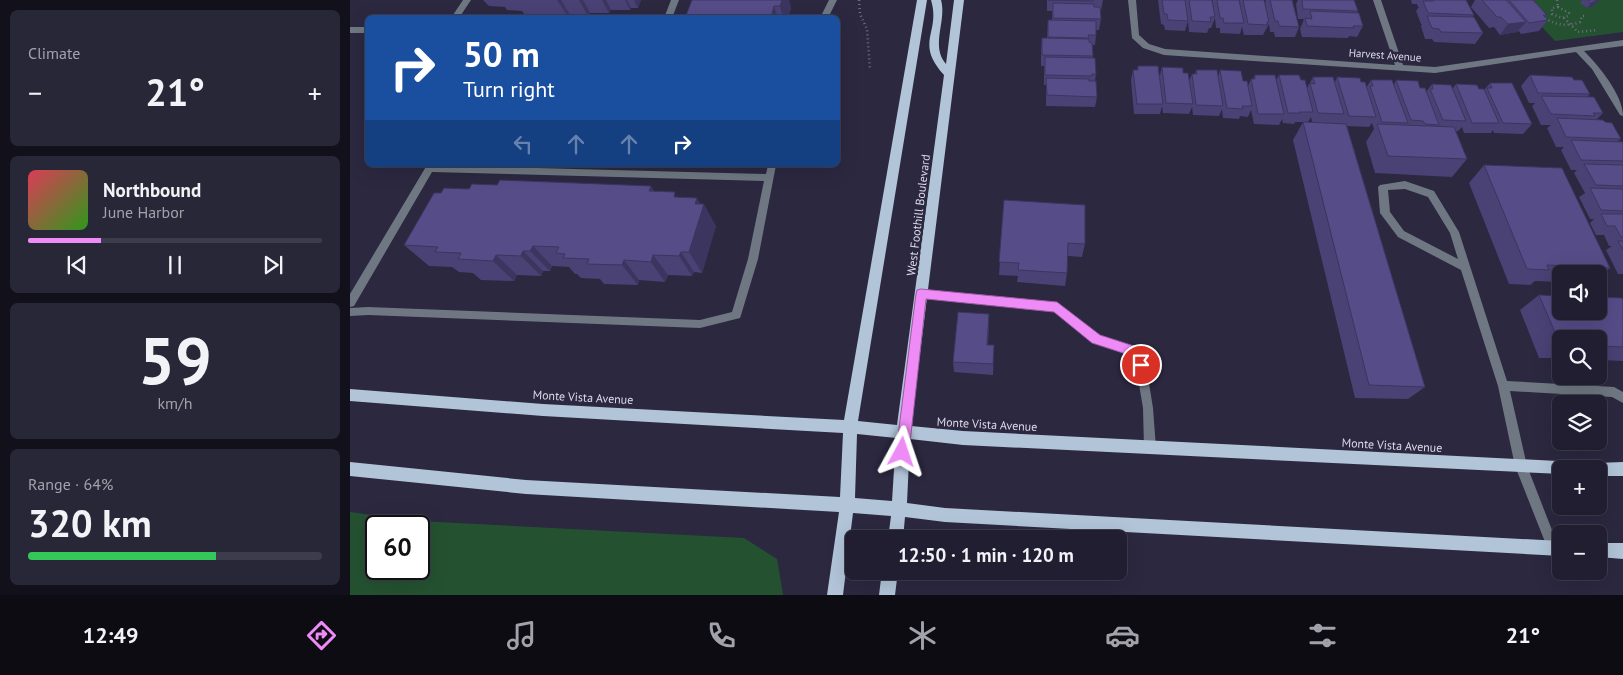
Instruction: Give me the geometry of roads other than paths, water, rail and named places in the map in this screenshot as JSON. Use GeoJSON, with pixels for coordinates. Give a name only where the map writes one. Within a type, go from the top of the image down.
{"type":"FeatureCollection","features":[{"type":"Feature","properties":{"kind":"main road"},"geometry":{"type":"LineString","coordinates":[[835,595],[847,506],[850,427],[922,0]]}},
{"type":"Feature","properties":{"kind":"main road"},"geometry":{"type":"LineString","coordinates":[[936,0],[939,13],[935,36],[935,56],[950,75]]}},
{"type":"Feature","properties":{"kind":"main road","name":"West Foothill Boulevard"},"geometry":{"type":"LineString","coordinates":[[896,530],[899,509],[904,433],[959,0]]}},
{"type":"Feature","properties":{"kind":"main road","name":"Monte Vista Avenue"},"geometry":{"type":"LineString","coordinates":[[350,395],[543,410],[850,427],[963,438],[1552,467]]}},
{"type":"Feature","properties":{"kind":"main road"},"geometry":{"type":"LineString","coordinates":[[1607,469],[1623,469]]}},
{"type":"Feature","properties":{"kind":"main road"},"geometry":{"type":"LineString","coordinates":[[350,470],[526,486],[899,509],[955,516],[1552,548]]}},
{"type":"Feature","properties":{"kind":"main road"},"geometry":{"type":"LineString","coordinates":[[1607,550],[1623,551]]}},
{"type":"Feature","properties":{"kind":"main road"},"geometry":{"type":"LineString","coordinates":[[887,595],[889,580]]}},
{"type":"Feature","properties":{"kind":"street"},"geometry":{"type":"LineString","coordinates":[[457,15],[467,0]]}},
{"type":"Feature","properties":{"kind":"street"},"geometry":{"type":"LineString","coordinates":[[669,15],[675,0]]}},
{"type":"Feature","properties":{"kind":"street"},"geometry":{"type":"LineString","coordinates":[[826,15],[833,0]]}},
{"type":"Feature","properties":{"kind":"street","name":"Harvest Avenue"},"geometry":{"type":"LineString","coordinates":[[1132,0],[1135,36],[1146,46],[1164,52],[1435,70],[1623,43]]}},
{"type":"Feature","properties":{"kind":"street"},"geometry":{"type":"LineString","coordinates":[[1377,0],[1400,67]]}},
{"type":"Feature","properties":{"kind":"street"},"geometry":{"type":"LineString","coordinates":[[350,30],[365,30]]}},
{"type":"Feature","properties":{"kind":"street"},"geometry":{"type":"LineString","coordinates":[[1578,50],[1595,67],[1623,112]]}},
{"type":"Feature","properties":{"kind":"street"},"geometry":{"type":"LineString","coordinates":[[350,303],[431,167],[601,169],[769,178]]}},
{"type":"Feature","properties":{"kind":"street"},"geometry":{"type":"LineString","coordinates":[[350,312],[368,310],[700,324],[736,315],[753,258],[772,167]]}},
{"type":"Feature","properties":{"kind":"street"},"geometry":{"type":"LineString","coordinates":[[1466,268],[1401,234],[1385,213],[1383,187],[1405,185],[1431,194],[1454,232],[1466,268],[1503,386],[1521,466],[1552,537]]}},
{"type":"Feature","properties":{"kind":"street"},"geometry":{"type":"LineString","coordinates":[[921,294],[1057,307],[1096,339],[1130,350],[1141,365],[1148,408],[1150,448]]}},
{"type":"Feature","properties":{"kind":"street"},"geometry":{"type":"LineString","coordinates":[[1503,386],[1614,392],[1623,398]]}}]}
